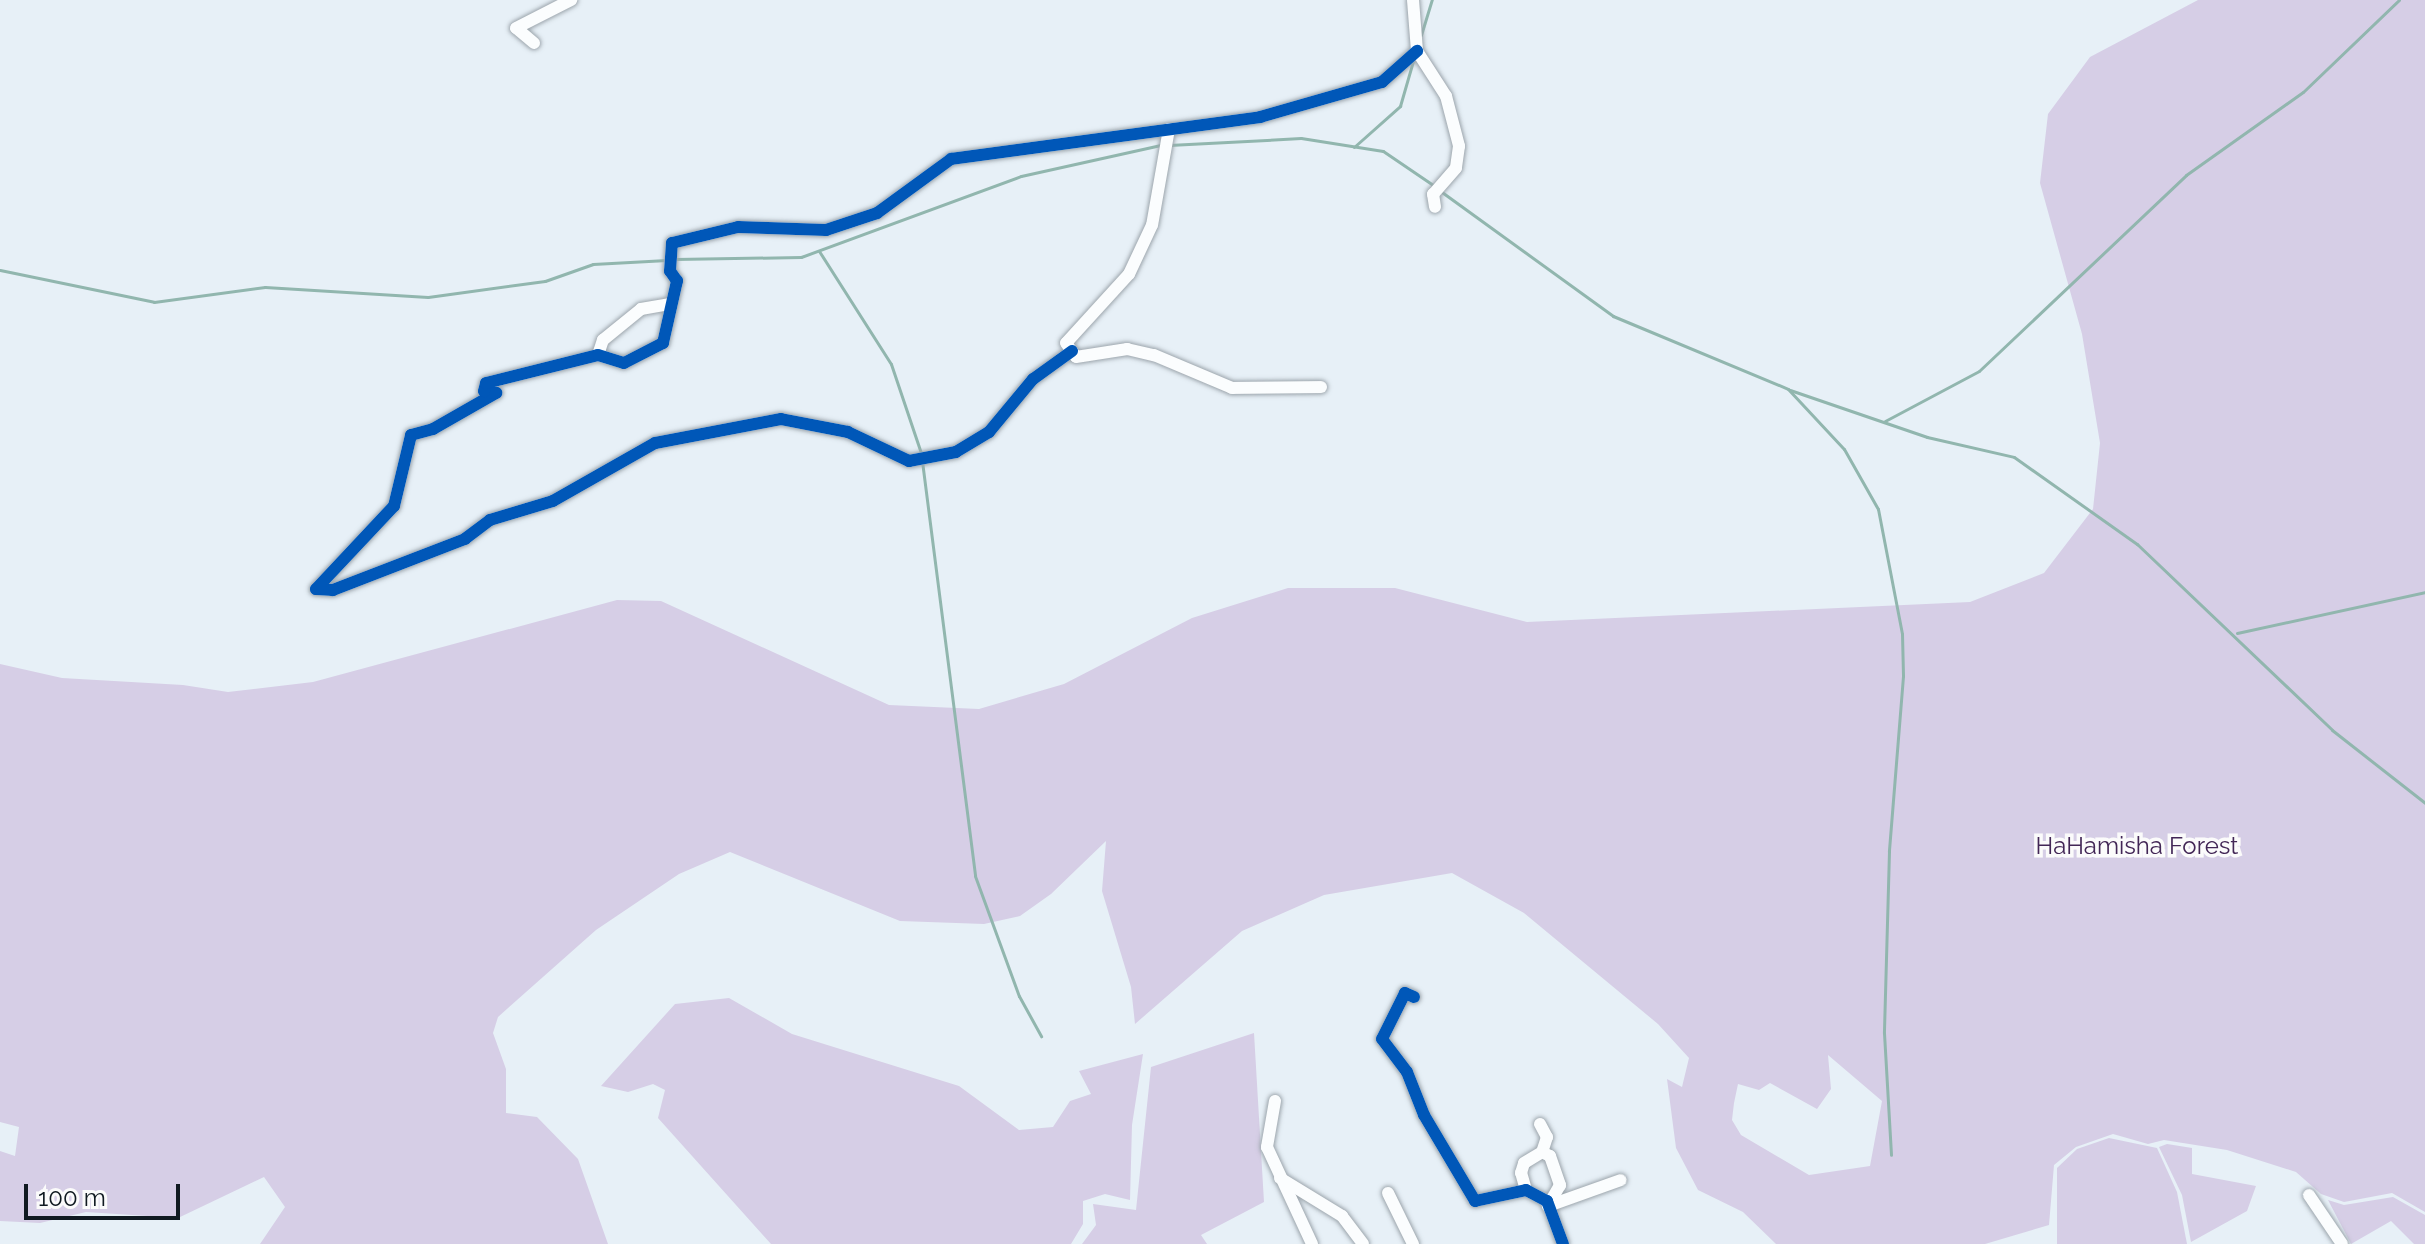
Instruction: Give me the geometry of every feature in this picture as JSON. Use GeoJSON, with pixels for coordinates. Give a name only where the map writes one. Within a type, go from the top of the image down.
{"type":"FeatureCollection","features":[{"type":"Feature","properties":{"kind":"street"},"geometry":{"type":"LineString","coordinates":[[534,43],[516,28],[571,0]]}},
{"type":"Feature","properties":{"kind":"street"},"geometry":{"type":"LineString","coordinates":[[1413,0],[1417,51],[1446,96],[1459,146],[1456,168],[1433,194],[1435,207]]}},
{"type":"Feature","properties":{"kind":"street"},"geometry":{"type":"LineString","coordinates":[[1072,351],[1033,379],[989,432],[956,452],[909,461],[848,432],[781,419],[655,443],[553,501],[490,520],[465,539],[333,590],[316,589],[394,506],[411,435],[433,429],[496,393],[484,391],[486,383],[598,355],[624,363],[663,343],[668,304],[677,281],[670,271],[672,243],[738,227],[826,230],[877,213],[951,159],[1260,117],[1382,82],[1417,51]]}},
{"type":"Feature","properties":{"kind":"street"},"geometry":{"type":"LineString","coordinates":[[1169,129],[1152,225],[1129,274],[1066,343],[1076,357],[1136,350],[1232,388],[1321,387]]}},
{"type":"Feature","properties":{"kind":"street"},"geometry":{"type":"LineString","coordinates":[[598,355],[603,340],[641,309],[668,304]]}},
{"type":"Feature","properties":{"kind":"street"},"geometry":{"type":"LineString","coordinates":[[1414,997],[1405,993],[1382,1039],[1407,1072],[1424,1115],[1475,1201],[1526,1190]]}},
{"type":"Feature","properties":{"kind":"street"},"geometry":{"type":"LineString","coordinates":[[1275,1101],[1267,1147],[1312,1244]]}},
{"type":"Feature","properties":{"kind":"street"},"geometry":{"type":"LineString","coordinates":[[1540,1124],[1547,1137],[1542,1152],[1524,1163],[1521,1173],[1526,1190],[1548,1206],[1563,1244]]}},
{"type":"Feature","properties":{"kind":"street"},"geometry":{"type":"LineString","coordinates":[[1542,1152],[1550,1156],[1560,1185],[1548,1206]]}},
{"type":"Feature","properties":{"kind":"street"},"geometry":{"type":"LineString","coordinates":[[1280,1178],[1342,1216],[1363,1244]]}},
{"type":"Feature","properties":{"kind":"street"},"geometry":{"type":"LineString","coordinates":[[1548,1206],[1621,1180]]}},
{"type":"Feature","properties":{"kind":"street"},"geometry":{"type":"LineString","coordinates":[[1388,1193],[1413,1244]]}},
{"type":"Feature","properties":{"kind":"street"},"geometry":{"type":"LineString","coordinates":[[2309,1195],[2342,1244]]}},
{"type":"Feature","properties":{"kind":"green space","name":"HaHamisha Forest"},"geometry":{"type":"Polygon","coordinates":[[[2198,0],[2425,0],[2425,1212],[2392,1193],[2344,1202],[2321,1194],[2296,1172],[2227,1150],[2164,1140],[2148,1144],[2113,1134],[2076,1147],[2054,1165],[2049,1225],[1985,1244],[1776,1244],[1743,1212],[1698,1190],[1676,1148],[1667,1079],[1682,1087],[1689,1058],[1658,1024],[1524,913],[1452,873],[1324,895],[1242,931],[1135,1024],[1131,987],[1102,891],[1106,841],[1051,894],[1020,916],[984,924],[900,921],[730,852],[679,874],[596,930],[498,1017],[493,1033],[506,1069],[506,1113],[537,1117],[578,1159],[608,1244],[260,1244],[285,1207],[264,1177],[178,1218],[86,1212],[40,1223],[0,1221],[0,1151],[15,1156],[19,1127],[0,1122],[0,664],[62,678],[183,685],[228,692],[313,682],[617,600],[661,601],[889,705],[979,709],[1064,684],[1192,618],[1288,588],[1395,588],[1527,622],[1970,602],[2044,573],[2093,509],[2100,443],[2082,334],[2040,183],[2048,114],[2090,57],[2198,0]],[[1828,1055],[1831,1089],[1817,1109],[1770,1083],[1759,1090],[1738,1084],[1732,1120],[1741,1135],[1809,1175],[1870,1166],[1882,1101],[1828,1055]]]}},
{"type":"Feature","properties":{"kind":"green space"},"geometry":{"type":"Polygon","coordinates":[[[729,998],[792,1034],[959,1086],[1019,1130],[1053,1127],[1070,1101],[1091,1094],[1079,1071],[1143,1054],[1132,1125],[1130,1200],[1105,1194],[1083,1201],[1083,1224],[1071,1244],[771,1244],[658,1118],[665,1090],[653,1084],[628,1092],[601,1086],[675,1004],[729,998]]]}},
{"type":"Feature","properties":{"kind":"green space"},"geometry":{"type":"Polygon","coordinates":[[[1254,1033],[1264,1202],[1201,1235],[1207,1244],[1082,1244],[1096,1225],[1093,1204],[1136,1210],[1151,1067],[1254,1033]]]}},
{"type":"Feature","properties":{"kind":"green space"},"geometry":{"type":"Polygon","coordinates":[[[2109,1138],[2157,1148],[2177,1192],[2187,1244],[2057,1244],[2057,1168],[2077,1149],[2109,1138]]]}},
{"type":"Feature","properties":{"kind":"green space"},"geometry":{"type":"Polygon","coordinates":[[[2167,1144],[2192,1148],[2192,1174],[2256,1186],[2247,1211],[2191,1242],[2182,1195],[2159,1147],[2167,1144]]]}},
{"type":"Feature","properties":{"kind":"green space"},"geometry":{"type":"Polygon","coordinates":[[[2393,1197],[2425,1215],[2425,1244],[2414,1244],[2391,1221],[2351,1244],[2328,1200],[2344,1205],[2393,1197]]]}},
{"type":"Feature","properties":{"kind":"waterway"},"geometry":{"type":"LineString","coordinates":[[1421,35],[1432,0]]}},
{"type":"Feature","properties":{"kind":"waterway"},"geometry":{"type":"LineString","coordinates":[[1885,421],[1979,371],[2186,175],[2303,92],[2399,0]]}},
{"type":"Feature","properties":{"kind":"waterway"},"geometry":{"type":"LineString","coordinates":[[1354,147],[1400,106],[1413,61]]}},
{"type":"Feature","properties":{"kind":"waterway"},"geometry":{"type":"LineString","coordinates":[[1169,145],[1301,138],[1383,151],[1433,185]]}},
{"type":"Feature","properties":{"kind":"waterway"},"geometry":{"type":"LineString","coordinates":[[675,259],[801,257],[1021,176],[1161,145]]}},
{"type":"Feature","properties":{"kind":"waterway"},"geometry":{"type":"LineString","coordinates":[[1439,190],[1613,316],[1788,389],[1844,449],[1878,509],[1902,634],[1903,676],[1889,851],[1884,1033],[1891,1155]]}},
{"type":"Feature","properties":{"kind":"waterway"},"geometry":{"type":"LineString","coordinates":[[819,251],[891,364],[921,453]]}},
{"type":"Feature","properties":{"kind":"waterway"},"geometry":{"type":"LineString","coordinates":[[0,270],[154,302],[265,287],[428,297],[545,281],[593,264],[667,260]]}},
{"type":"Feature","properties":{"kind":"waterway"},"geometry":{"type":"LineString","coordinates":[[1790,390],[1927,437],[2014,457],[2137,544],[2332,730],[2425,803]]}},
{"type":"Feature","properties":{"kind":"waterway"},"geometry":{"type":"LineString","coordinates":[[922,461],[975,876],[1019,996],[1041,1036]]}},
{"type":"Feature","properties":{"kind":"waterway"},"geometry":{"type":"LineString","coordinates":[[2237,633],[2425,592]]}},
{"type":"Feature","properties":{"kind":"cycle path"},"geometry":{"type":"LineString","coordinates":[[1072,351],[1033,379],[989,432],[956,452],[909,461],[848,432],[781,419],[655,443],[553,501],[490,520],[465,539],[333,590],[316,589],[394,506],[411,435],[433,429],[496,393],[484,391],[486,383],[598,355],[624,363],[663,343],[677,281],[670,271],[672,243],[738,227],[826,230],[877,213],[951,159],[1260,117],[1382,82],[1417,51]]}},
{"type":"Feature","properties":{"kind":"cycle path"},"geometry":{"type":"LineString","coordinates":[[1414,997],[1405,993],[1382,1039],[1407,1072],[1424,1115],[1475,1201],[1526,1190],[1547,1201],[1563,1244]]}}]}
